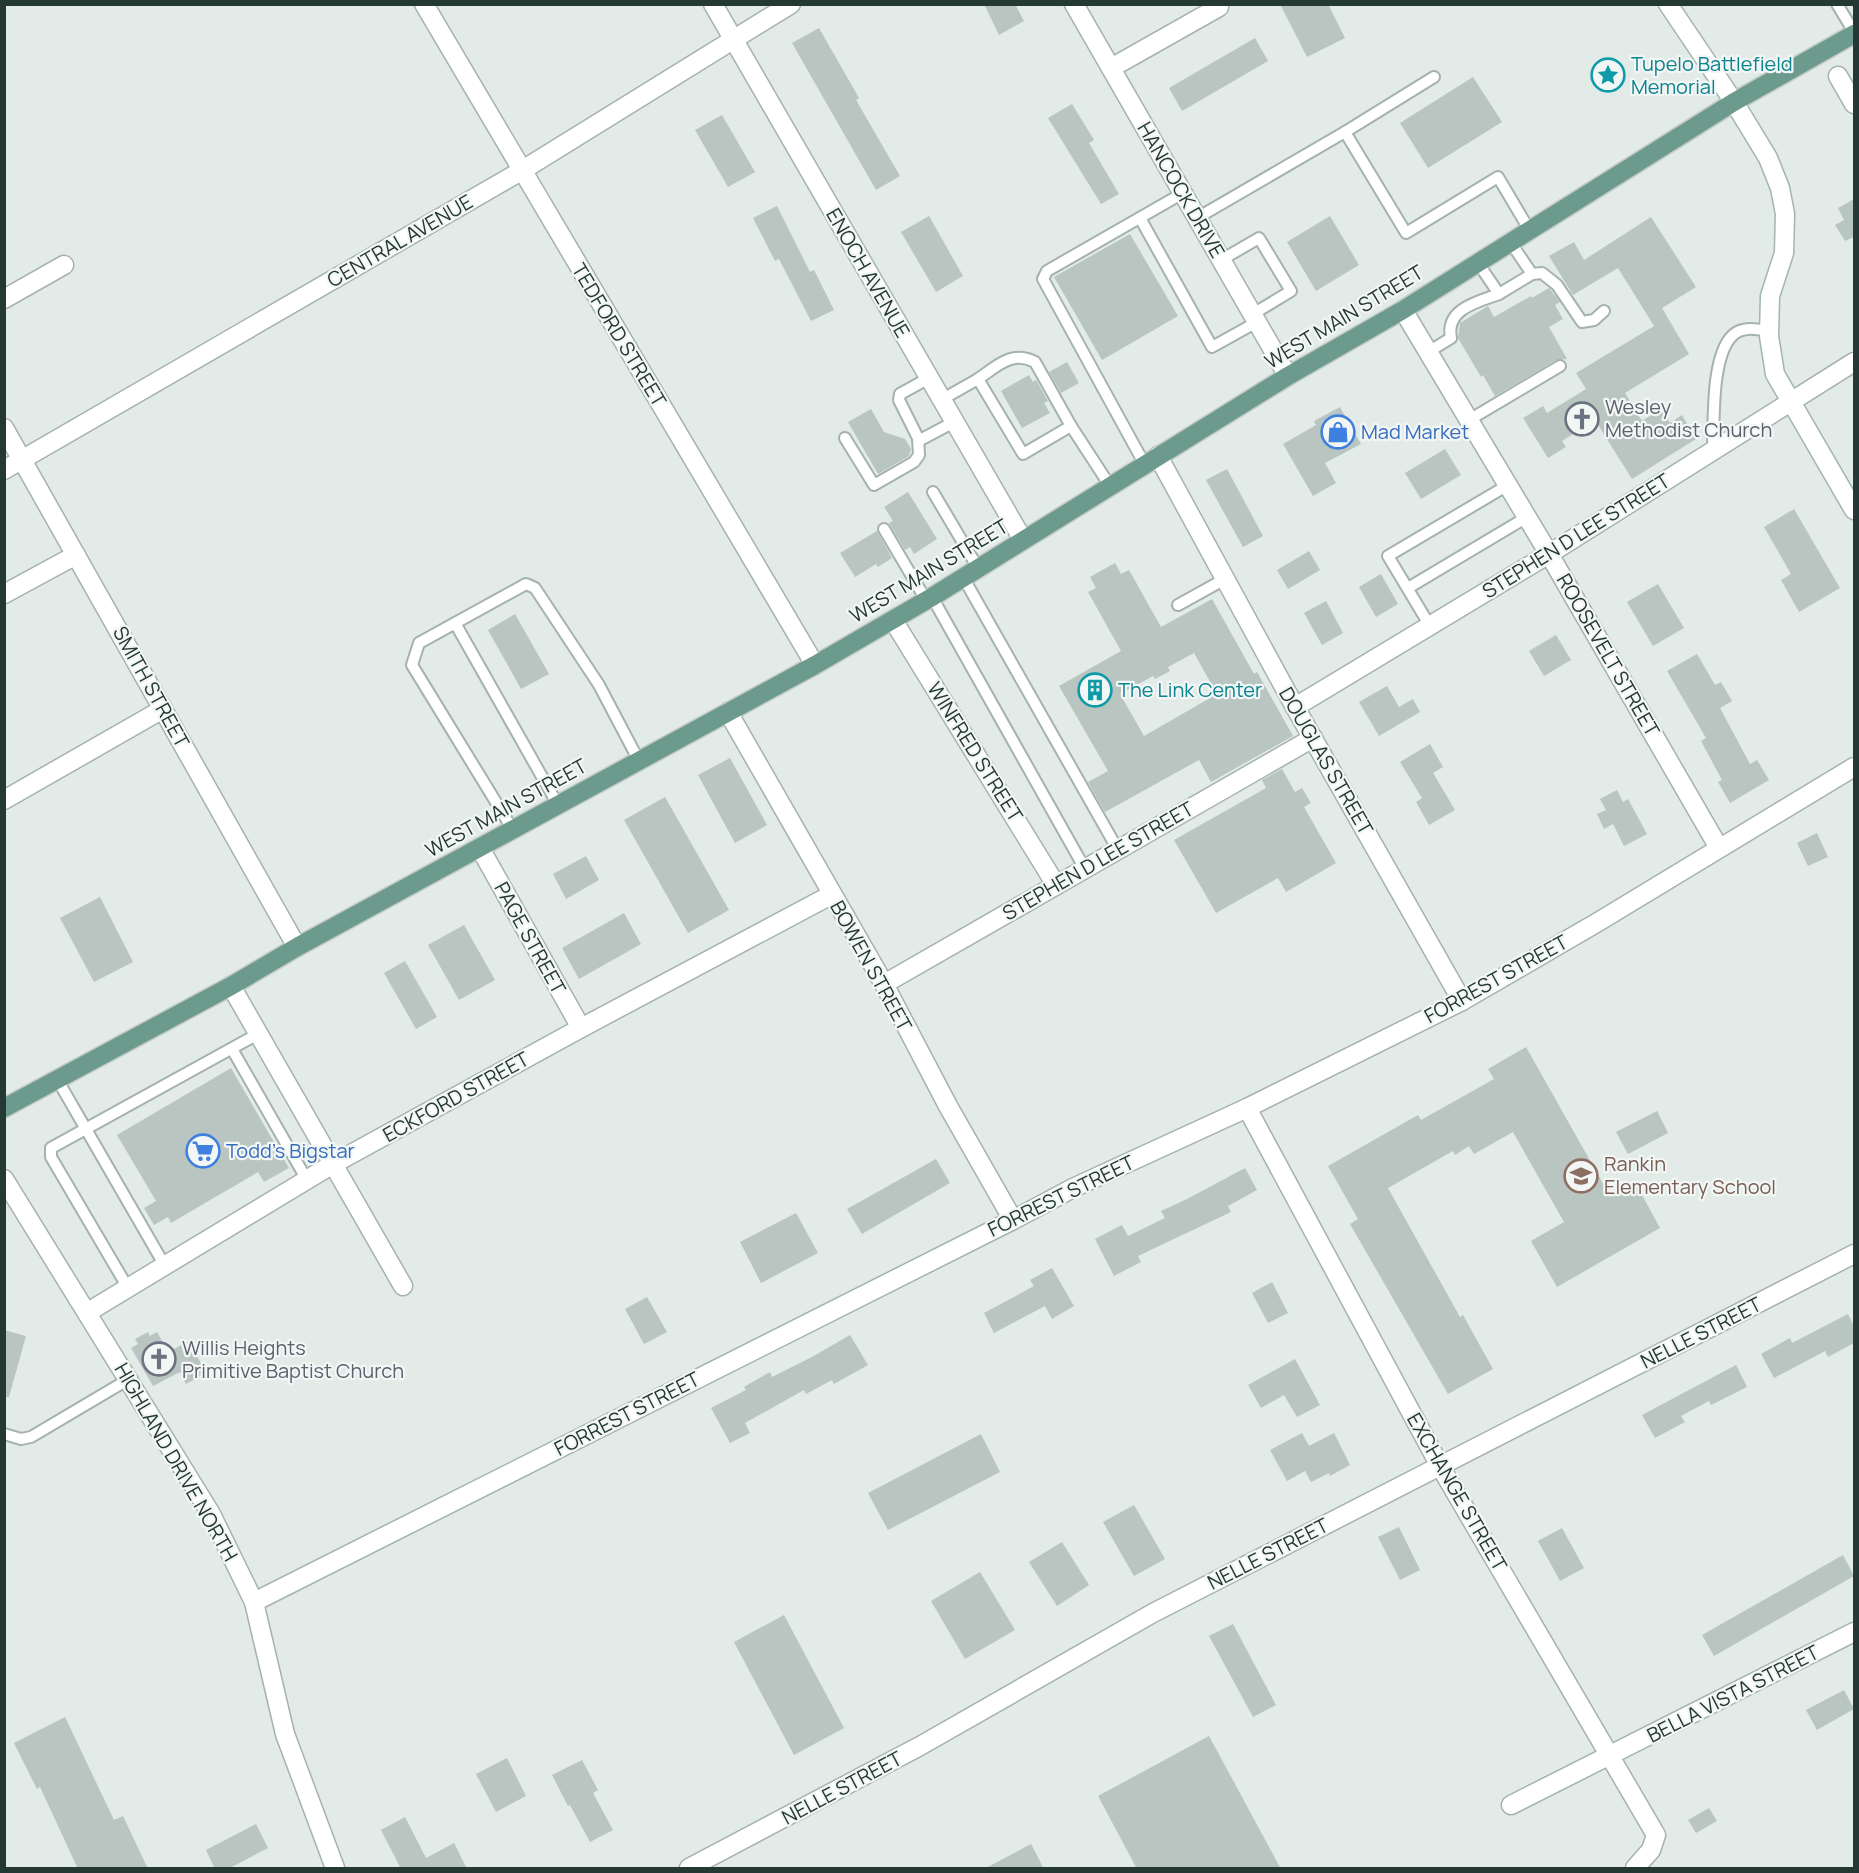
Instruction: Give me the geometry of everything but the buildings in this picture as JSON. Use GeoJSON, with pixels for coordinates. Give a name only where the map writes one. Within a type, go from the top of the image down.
{"type":"FeatureCollection","features":[{"type":"Feature","properties":{"kind":"main road","name":"WEST MAIN STREET"},"geometry":{"type":"LineString","coordinates":[[4,1108],[231,986],[297,947],[815,665],[893,620],[1288,376],[1511,243],[1734,102],[1854,33]]}},
{"type":"Feature","properties":{"kind":"street","name":"TEDFORD STREET"},"geometry":{"type":"LineString","coordinates":[[424,4],[815,665]]}},
{"type":"Feature","properties":{"kind":"street","name":"ENOCH AVENUE"},"geometry":{"type":"LineString","coordinates":[[713,4],[1023,540]]}},
{"type":"Feature","properties":{"kind":"street","name":"CENTRAL AVENUE"},"geometry":{"type":"LineString","coordinates":[[4,470],[521,171],[791,4]]}},
{"type":"Feature","properties":{"kind":"street","name":"HANCOCK DRIVE"},"geometry":{"type":"LineString","coordinates":[[1074,4],[1288,376]]}},
{"type":"Feature","properties":{"kind":"street"},"geometry":{"type":"LineString","coordinates":[[1674,6],[1768,158],[1780,189],[1785,214],[1784,252],[1770,296],[1769,330],[1775,374],[1854,510]]}},
{"type":"Feature","properties":{"kind":"street"},"geometry":{"type":"LineString","coordinates":[[1111,68],[1220,7]]}},
{"type":"Feature","properties":{"kind":"street"},"geometry":{"type":"LineString","coordinates":[[4,299],[64,265]]}},
{"type":"Feature","properties":{"kind":"street","name":"ROOSEVELT STREET"},"geometry":{"type":"LineString","coordinates":[[1403,309],[1549,554],[1719,848]]}},
{"type":"Feature","properties":{"kind":"street","name":"STEPHEN D LEE STREET"},"geometry":{"type":"LineString","coordinates":[[1295,707],[1549,554],[1854,362]]}},
{"type":"Feature","properties":{"kind":"street","name":"SMITH STREET"},"geometry":{"type":"LineString","coordinates":[[4,428],[24,459],[297,947]]}},
{"type":"Feature","properties":{"kind":"street","name":"DOUGLAS STREET"},"geometry":{"type":"LineString","coordinates":[[1152,461],[1225,579],[1462,1001]]}},
{"type":"Feature","properties":{"kind":"street"},"geometry":{"type":"LineString","coordinates":[[4,594],[76,555]]}},
{"type":"Feature","properties":{"kind":"street","name":"WINFRED STREET"},"geometry":{"type":"LineString","coordinates":[[893,620],[1056,885]]}},
{"type":"Feature","properties":{"kind":"street"},"geometry":{"type":"LineString","coordinates":[[4,800],[163,709]]}},
{"type":"Feature","properties":{"kind":"street","name":"BOWEN STREET"},"geometry":{"type":"LineString","coordinates":[[728,712],[884,984],[948,1106],[1013,1220]]}},
{"type":"Feature","properties":{"kind":"street","name":"STEPHEN D LEE STREET"},"geometry":{"type":"LineString","coordinates":[[884,984],[1313,738]]}},
{"type":"Feature","properties":{"kind":"street","name":"FORREST STREET"},"geometry":{"type":"LineString","coordinates":[[254,1602],[1013,1220],[1072,1188],[1247,1108],[1462,1001],[1598,922],[1854,767]]}},
{"type":"Feature","properties":{"kind":"street","name":"PAGE STREET"},"geometry":{"type":"LineString","coordinates":[[480,848],[581,1028]]}},
{"type":"Feature","properties":{"kind":"street","name":"ECKFORD STREET"},"geometry":{"type":"LineString","coordinates":[[88,1312],[333,1164],[831,895]]}},
{"type":"Feature","properties":{"kind":"street"},"geometry":{"type":"LineString","coordinates":[[231,986],[403,1286]]}},
{"type":"Feature","properties":{"kind":"street","name":"EXCHANGE STREET"},"geometry":{"type":"LineString","coordinates":[[1247,1108],[1440,1466],[1656,1835],[1651,1850],[1635,1869]]}},
{"type":"Feature","properties":{"kind":"street","name":"HIGHLAND DRIVE NORTH"},"geometry":{"type":"LineString","coordinates":[[4,1179],[10,1200],[88,1312],[211,1514],[254,1602],[285,1734],[335,1869]]}},
{"type":"Feature","properties":{"kind":"street","name":"NELLE STREET"},"geometry":{"type":"LineString","coordinates":[[689,1869],[920,1746],[1153,1613],[1854,1254]]}},
{"type":"Feature","properties":{"kind":"street","name":"BELLA VISTA STREET"},"geometry":{"type":"LineString","coordinates":[[1511,1805],[1854,1632]]}},
{"type":"Feature","properties":{"kind":"lane"},"geometry":{"type":"LineString","coordinates":[[1837,4],[1854,33]]}},
{"type":"Feature","properties":{"kind":"lane"},"geometry":{"type":"LineString","coordinates":[[1197,218],[1434,77]]}},
{"type":"Feature","properties":{"kind":"lane"},"geometry":{"type":"LineString","coordinates":[[1345,132],[1406,233],[1498,177],[1530,231]]}},
{"type":"Feature","properties":{"kind":"lane"},"geometry":{"type":"LineString","coordinates":[[1152,461],[1043,279],[1047,271],[1183,193]]}},
{"type":"Feature","properties":{"kind":"lane"},"geometry":{"type":"LineString","coordinates":[[1140,218],[1212,347],[1291,291],[1259,238],[1221,260]]}},
{"type":"Feature","properties":{"kind":"lane"},"geometry":{"type":"LineString","coordinates":[[1511,243],[1532,274]]}},
{"type":"Feature","properties":{"kind":"lane"},"geometry":{"type":"LineString","coordinates":[[1478,263],[1499,294]]}},
{"type":"Feature","properties":{"kind":"lane"},"geometry":{"type":"LineString","coordinates":[[1428,352],[1451,338],[1449,328],[1455,315],[1465,308],[1499,294],[1532,274],[1542,273],[1557,285],[1582,322],[1594,320],[1604,311]]}},
{"type":"Feature","properties":{"kind":"lane"},"geometry":{"type":"LineString","coordinates":[[1713,450],[1716,371],[1727,343],[1734,333],[1751,328],[1769,330]]}},
{"type":"Feature","properties":{"kind":"lane"},"geometry":{"type":"LineString","coordinates":[[941,400],[1013,358],[1025,357],[1035,362],[1071,426],[1110,486]]}},
{"type":"Feature","properties":{"kind":"lane"},"geometry":{"type":"LineString","coordinates":[[1469,420],[1560,366]]}},
{"type":"Feature","properties":{"kind":"lane"},"geometry":{"type":"LineString","coordinates":[[846,438],[874,485],[914,462],[919,455],[918,438],[899,400],[900,394],[928,378]]}},
{"type":"Feature","properties":{"kind":"lane"},"geometry":{"type":"LineString","coordinates":[[978,379],[1023,454],[1071,426]]}},
{"type":"Feature","properties":{"kind":"lane"},"geometry":{"type":"LineString","coordinates":[[918,438],[922,439],[954,422]]}},
{"type":"Feature","properties":{"kind":"lane"},"geometry":{"type":"LineString","coordinates":[[1430,626],[1388,556],[1508,485]]}},
{"type":"Feature","properties":{"kind":"lane"},"geometry":{"type":"LineString","coordinates":[[933,492],[971,573],[1118,850]]}},
{"type":"Feature","properties":{"kind":"lane"},"geometry":{"type":"LineString","coordinates":[[1408,588],[1527,517]]}},
{"type":"Feature","properties":{"kind":"lane"},"geometry":{"type":"LineString","coordinates":[[884,529],[929,598],[1084,869]]}},
{"type":"Feature","properties":{"kind":"lane"},"geometry":{"type":"LineString","coordinates":[[1178,605],[1225,579]]}},
{"type":"Feature","properties":{"kind":"lane"},"geometry":{"type":"LineString","coordinates":[[513,830],[412,665],[419,643],[455,623],[526,585],[535,588],[599,685],[639,761]]}},
{"type":"Feature","properties":{"kind":"lane"},"geometry":{"type":"LineString","coordinates":[[455,623],[558,805]]}},
{"type":"Feature","properties":{"kind":"lane"},"geometry":{"type":"LineString","coordinates":[[128,1288],[51,1157],[51,1148],[258,1034]]}},
{"type":"Feature","properties":{"kind":"lane"},"geometry":{"type":"LineString","coordinates":[[232,1049],[307,1180]]}},
{"type":"Feature","properties":{"kind":"lane"},"geometry":{"type":"LineString","coordinates":[[57,1079],[165,1266]]}},
{"type":"Feature","properties":{"kind":"lane"},"geometry":{"type":"LineString","coordinates":[[4,1434],[21,1440],[31,1437],[129,1380]]}},
{"type":"Feature","properties":{"kind":"place","name":"Tupelo Battlefield Memorial"},"geometry":{"type":"Point","coordinates":[1608,75]}},
{"type":"Feature","properties":{"kind":"place","name":"Wesley Methodist Church"},"geometry":{"type":"Point","coordinates":[1582,419]}},
{"type":"Feature","properties":{"kind":"place","name":"Mad Market"},"geometry":{"type":"Point","coordinates":[1338,432]}},
{"type":"Feature","properties":{"kind":"place","name":"The Link Center"},"geometry":{"type":"Point","coordinates":[1095,690]}},
{"type":"Feature","properties":{"kind":"place","name":"Todd's Bigstar"},"geometry":{"type":"Point","coordinates":[203,1151]}},
{"type":"Feature","properties":{"kind":"place","name":"Rankin Elementary School"},"geometry":{"type":"Point","coordinates":[1581,1176]}},
{"type":"Feature","properties":{"kind":"place","name":"Willis Heights Primitive Baptist Church"},"geometry":{"type":"Point","coordinates":[159,1359]}}]}
